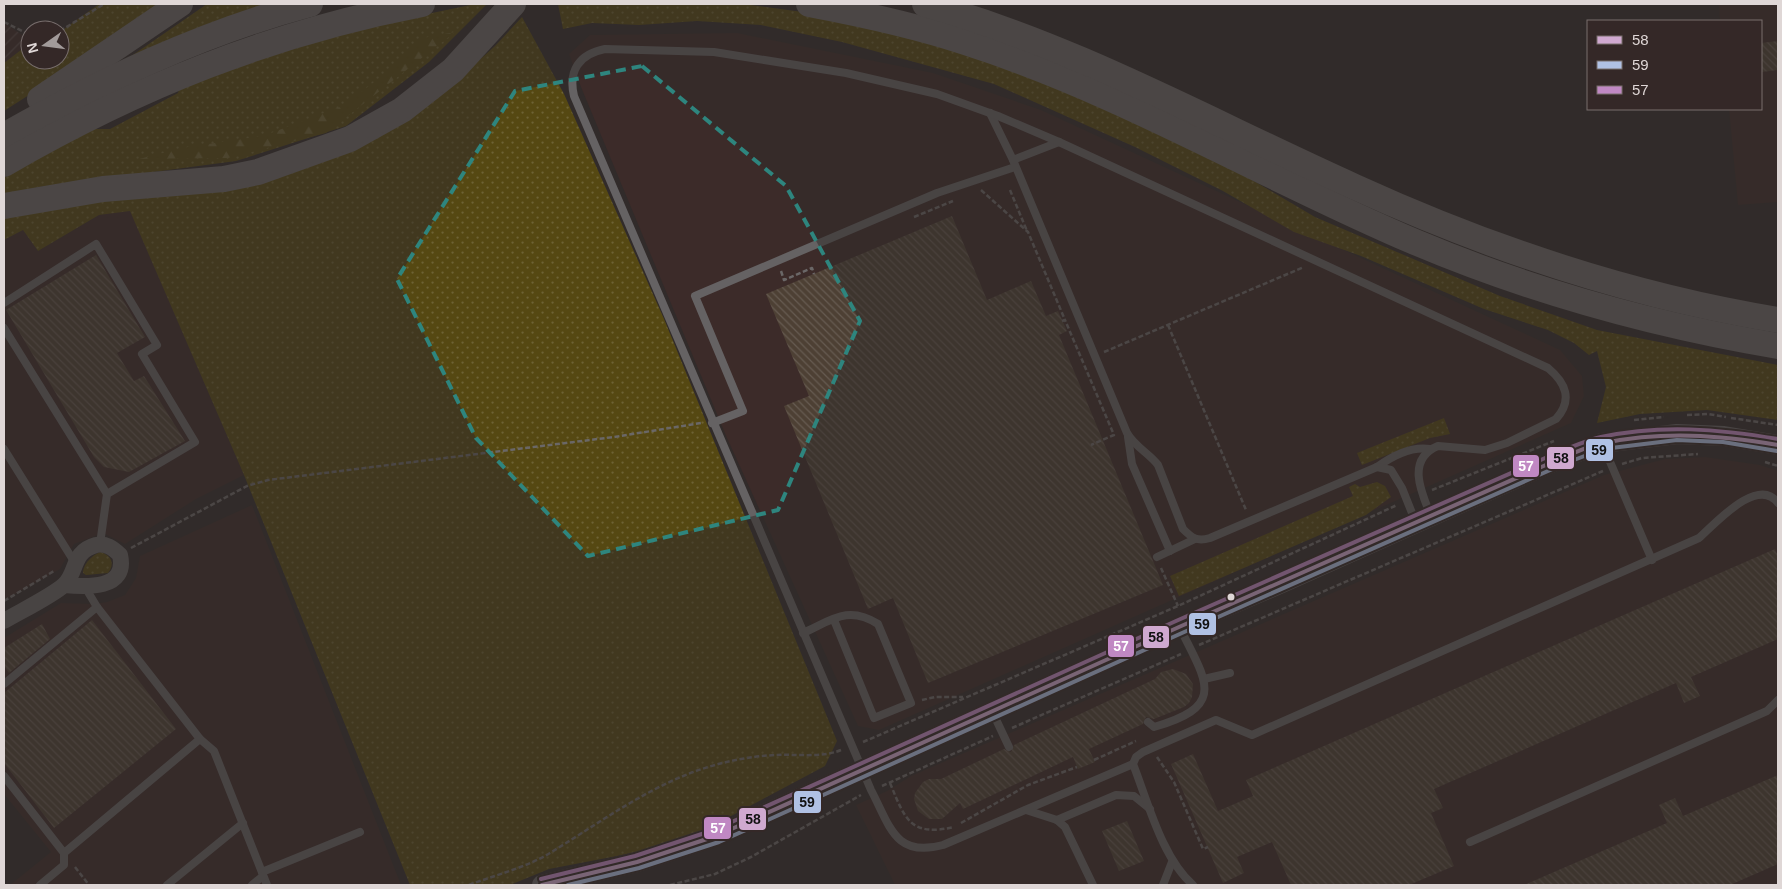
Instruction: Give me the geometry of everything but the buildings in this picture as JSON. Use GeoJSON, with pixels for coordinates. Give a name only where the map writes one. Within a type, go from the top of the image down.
{"type":"FeatureCollection","features":[{"type":"Feature","properties":{"kind":"highway"},"geometry":{"type":"LineString","coordinates":[[4,124],[180,4]]}},
{"type":"Feature","properties":{"kind":"highway"},"geometry":{"type":"LineString","coordinates":[[4,136],[133,68],[247,22],[310,4]]}},
{"type":"Feature","properties":{"kind":"highway"},"geometry":{"type":"LineString","coordinates":[[4,164],[127,99],[200,67],[304,32],[422,4]]}},
{"type":"Feature","properties":{"kind":"highway"},"geometry":{"type":"LineString","coordinates":[[4,206],[103,189],[224,179],[258,172],[350,140],[402,110],[453,70],[513,4]]}},
{"type":"Feature","properties":{"kind":"highway"},"geometry":{"type":"LineString","coordinates":[[809,4],[920,28],[1024,63],[1090,90],[1345,210],[1462,261],[1595,305],[1702,331],[1778,346]]}},
{"type":"Feature","properties":{"kind":"highway"},"geometry":{"type":"LineString","coordinates":[[925,4],[1034,40],[1098,65],[1354,187],[1497,247],[1592,278],[1657,296],[1778,320]]}},
{"type":"Feature","properties":{"kind":"street"},"geometry":{"type":"LineString","coordinates":[[542,885],[637,862],[716,836],[863,771],[1179,626],[1284,582],[1541,466],[1602,443],[1677,434],[1724,436],[1778,445]]}},
{"type":"Feature","properties":{"kind":"street"},"geometry":{"type":"LineString","coordinates":[[4,621],[64,585],[85,587],[104,584],[118,575],[121,568],[120,555],[114,549],[100,544],[86,548],[72,560],[64,585]]}},
{"type":"Feature","properties":{"kind":"lane"},"geometry":{"type":"LineString","coordinates":[[1156,557],[1194,539],[1210,538],[1377,467],[1388,459],[1418,447],[1430,449],[1448,446],[1485,450],[1507,444],[1548,425],[1562,412],[1566,403],[1565,386],[1558,376],[1539,363],[1059,142],[990,113],[936,94],[846,72],[714,52],[631,48],[592,52],[580,60],[574,71],[571,83],[574,96],[871,790],[894,835],[908,847],[927,850],[943,845],[1133,764],[1136,757],[1216,720],[1252,735],[1699,538],[1747,497],[1759,493],[1776,500],[1778,503]]}},
{"type":"Feature","properties":{"kind":"lane"},"geometry":{"type":"LineString","coordinates":[[990,113],[1014,163],[1127,433],[1136,446],[1158,465],[1183,529],[1194,539]]}},
{"type":"Feature","properties":{"kind":"lane"},"geometry":{"type":"LineString","coordinates":[[712,422],[743,412],[695,296],[937,193],[1014,163],[1059,142]]}},
{"type":"Feature","properties":{"kind":"lane"},"geometry":{"type":"LineString","coordinates":[[4,302],[96,244],[157,345],[142,354],[195,442],[107,494]]}},
{"type":"Feature","properties":{"kind":"lane"},"geometry":{"type":"LineString","coordinates":[[4,328],[107,494],[100,544]]}},
{"type":"Feature","properties":{"kind":"lane"},"geometry":{"type":"LineString","coordinates":[[1127,433],[1132,464],[1170,551]]}},
{"type":"Feature","properties":{"kind":"lane"},"geometry":{"type":"LineString","coordinates":[[1602,443],[1652,560]]}},
{"type":"Feature","properties":{"kind":"lane"},"geometry":{"type":"LineString","coordinates":[[4,449],[72,560]]}},
{"type":"Feature","properties":{"kind":"lane"},"geometry":{"type":"LineString","coordinates":[[1423,520],[1418,471],[1421,461],[1430,449]]}},
{"type":"Feature","properties":{"kind":"lane"},"geometry":{"type":"LineString","coordinates":[[1377,467],[1391,470],[1423,520]]}},
{"type":"Feature","properties":{"kind":"lane"},"geometry":{"type":"LineString","coordinates":[[85,587],[97,607],[200,738],[214,750],[267,885]]}},
{"type":"Feature","properties":{"kind":"lane"},"geometry":{"type":"LineString","coordinates":[[4,684],[97,607]]}},
{"type":"Feature","properties":{"kind":"lane"},"geometry":{"type":"LineString","coordinates":[[803,633],[834,620],[851,613],[866,616],[878,624],[910,703],[874,718],[834,620]]}},
{"type":"Feature","properties":{"kind":"lane"},"geometry":{"type":"LineString","coordinates":[[1148,722],[1151,726],[1160,725],[1199,706],[1205,696],[1204,679],[1179,626]]}},
{"type":"Feature","properties":{"kind":"lane"},"geometry":{"type":"LineString","coordinates":[[1204,679],[1230,673]]}},
{"type":"Feature","properties":{"kind":"lane"},"geometry":{"type":"LineString","coordinates":[[1470,842],[1766,711],[1778,700]]}},
{"type":"Feature","properties":{"kind":"lane"},"geometry":{"type":"LineString","coordinates":[[1766,711],[1778,710]]}},
{"type":"Feature","properties":{"kind":"lane"},"geometry":{"type":"LineString","coordinates":[[992,712],[1009,747]]}},
{"type":"Feature","properties":{"kind":"lane"},"geometry":{"type":"LineString","coordinates":[[64,853],[200,738]]}},
{"type":"Feature","properties":{"kind":"lane"},"geometry":{"type":"LineString","coordinates":[[1133,764],[1172,862],[1193,885]]}},
{"type":"Feature","properties":{"kind":"lane"},"geometry":{"type":"LineString","coordinates":[[4,776],[64,853],[64,865],[40,885]]}},
{"type":"Feature","properties":{"kind":"lane"},"geometry":{"type":"LineString","coordinates":[[1057,820],[1116,795],[1134,796],[1151,810]]}},
{"type":"Feature","properties":{"kind":"lane"},"geometry":{"type":"LineString","coordinates":[[1026,810],[1057,820],[1065,827],[1093,885]]}},
{"type":"Feature","properties":{"kind":"lane"},"geometry":{"type":"LineString","coordinates":[[167,885],[242,823]]}},
{"type":"Feature","properties":{"kind":"lane"},"geometry":{"type":"LineString","coordinates":[[252,885],[262,874],[360,832]]}},
{"type":"Feature","properties":{"kind":"lane"},"geometry":{"type":"LineString","coordinates":[[1163,885],[1172,862]]}},
{"type":"Feature","properties":{"kind":"path"},"geometry":{"type":"LineString","coordinates":[[70,25],[104,4]]}},
{"type":"Feature","properties":{"kind":"path"},"geometry":{"type":"LineString","coordinates":[[4,22],[20,30]]}},
{"type":"Feature","properties":{"kind":"path"},"geometry":{"type":"LineString","coordinates":[[972,193],[981,190],[1028,232]]}},
{"type":"Feature","properties":{"kind":"path"},"geometry":{"type":"LineString","coordinates":[[1010,190],[1114,435],[1091,445]]}},
{"type":"Feature","properties":{"kind":"path"},"geometry":{"type":"LineString","coordinates":[[910,218],[956,200]]}},
{"type":"Feature","properties":{"kind":"path"},"geometry":{"type":"LineString","coordinates":[[1082,361],[1308,266],[1312,259]]}},
{"type":"Feature","properties":{"kind":"path"},"geometry":{"type":"LineString","coordinates":[[773,274],[790,267]]}},
{"type":"Feature","properties":{"kind":"path"},"geometry":{"type":"LineString","coordinates":[[784,280],[812,268],[814,274]]}},
{"type":"Feature","properties":{"kind":"path"},"geometry":{"type":"LineString","coordinates":[[1168,325],[1250,521]]}},
{"type":"Feature","properties":{"kind":"path"},"geometry":{"type":"LineString","coordinates":[[120,555],[247,486],[268,480],[614,438],[712,422]]}},
{"type":"Feature","properties":{"kind":"path"},"geometry":{"type":"LineString","coordinates":[[670,885],[716,874],[751,857],[844,802],[1190,649],[1612,468],[1642,458],[1703,454]]}},
{"type":"Feature","properties":{"kind":"path"},"geometry":{"type":"LineString","coordinates":[[1760,460],[1778,466]]}},
{"type":"Feature","properties":{"kind":"path"},"geometry":{"type":"LineString","coordinates":[[468,885],[542,857],[635,799],[689,773],[753,757],[807,753],[826,755],[852,746],[1178,606],[1368,520]]}},
{"type":"Feature","properties":{"kind":"path"},"geometry":{"type":"LineString","coordinates":[[1156,557],[1178,606]]}},
{"type":"Feature","properties":{"kind":"path"},"geometry":{"type":"LineString","coordinates":[[4,600],[72,560]]}},
{"type":"Feature","properties":{"kind":"path"},"geometry":{"type":"LineString","coordinates":[[910,703],[935,697],[965,698]]}},
{"type":"Feature","properties":{"kind":"path"},"geometry":{"type":"LineString","coordinates":[[1094,760],[1148,736],[1160,765],[1174,782],[1204,849],[1208,847]]}},
{"type":"Feature","properties":{"kind":"path"},"geometry":{"type":"LineString","coordinates":[[890,782],[902,811],[917,827],[934,831],[956,826],[1028,785],[1077,767]]}},
{"type":"Feature","properties":{"kind":"path"},"geometry":{"type":"LineString","coordinates":[[64,853],[89,885]]}},
{"type":"Feature","properties":{"kind":"highlighted area"},"geometry":{"type":"Polygon","coordinates":[[[642,66],[786,186],[860,321],[778,510],[588,556],[476,438],[397,279],[515,91],[642,66]]]}},
{"type":"Feature","properties":{"kind":"shaded area"},"geometry":{"type":"Polygon","coordinates":[[[1719,4],[1778,4],[1778,202],[1738,205],[1729,110],[1762,110],[1762,20],[1720,20],[1719,4]]]}},
{"type":"Feature","properties":{"kind":"shaded area"},"geometry":{"type":"Polygon","coordinates":[[[4,23],[20,33],[20,51],[4,63],[4,23]]]}},
{"type":"Feature","properties":{"kind":"shaded area"},"geometry":{"type":"Polygon","coordinates":[[[737,33],[933,73],[1041,110],[1560,350],[1582,376],[1584,396],[1571,423],[879,730],[858,726],[727,438],[569,54],[590,35],[737,33]]]}},
{"type":"Feature","properties":{"kind":"shaded area"},"geometry":{"type":"Polygon","coordinates":[[[130,210],[244,475],[196,499],[125,544],[103,533],[74,544],[60,569],[4,600],[4,240],[23,230],[38,251],[99,215],[130,210]]]}},
{"type":"Feature","properties":{"kind":"shaded area"},"geometry":{"type":"Polygon","coordinates":[[[1705,457],[1760,465],[1778,471],[1778,885],[895,885],[856,805],[887,791],[911,776],[1604,475],[1665,459],[1705,457]]]}},
{"type":"Feature","properties":{"kind":"shaded area"},"geometry":{"type":"Polygon","coordinates":[[[252,505],[401,885],[10,885],[51,852],[4,794],[4,638],[61,603],[93,604],[107,602],[125,595],[136,578],[140,556],[252,505]]]}},
{"type":"Feature","properties":{"kind":"green space"},"geometry":{"type":"Polygon","coordinates":[[[99,4],[167,4],[70,69],[70,25],[99,4]]]}},
{"type":"Feature","properties":{"kind":"green space"},"geometry":{"type":"Polygon","coordinates":[[[207,4],[265,4],[127,59],[207,4]]]}},
{"type":"Feature","properties":{"kind":"green space"},"geometry":{"type":"Polygon","coordinates":[[[475,4],[487,4],[429,62],[346,126],[236,161],[40,187],[4,194],[4,178],[89,129],[110,129],[178,93],[181,83],[289,43],[475,4]]]}},
{"type":"Feature","properties":{"kind":"green space"},"geometry":{"type":"Polygon","coordinates":[[[558,4],[743,4],[810,13],[929,42],[1052,84],[1242,174],[1315,217],[1500,296],[1597,330],[1778,365],[1778,420],[1707,410],[1640,414],[1597,423],[1606,387],[1597,351],[1589,355],[1574,343],[1548,330],[1484,309],[1361,256],[1294,232],[1223,191],[1135,147],[994,84],[842,42],[761,25],[697,21],[639,25],[592,23],[563,29],[558,4]]]}},
{"type":"Feature","properties":{"kind":"green space"},"geometry":{"type":"Polygon","coordinates":[[[522,17],[564,94],[664,319],[837,741],[825,766],[701,832],[643,851],[549,869],[510,885],[410,885],[244,475],[130,211],[99,215],[38,251],[23,230],[4,240],[4,217],[62,206],[177,193],[446,90],[495,46],[522,17]]]}},
{"type":"Feature","properties":{"kind":"green space"},"geometry":{"type":"Polygon","coordinates":[[[455,32],[326,133],[228,158],[139,159],[188,147],[263,136],[343,106],[390,70],[423,38],[455,32]]]}},
{"type":"Feature","properties":{"kind":"green space"},"geometry":{"type":"Polygon","coordinates":[[[20,51],[20,70],[68,70],[4,111],[4,63],[20,51]]]}},
{"type":"Feature","properties":{"kind":"green space"},"geometry":{"type":"Polygon","coordinates":[[[1444,418],[1450,434],[1430,438],[1362,465],[1357,453],[1444,418]]]}},
{"type":"Feature","properties":{"kind":"green space"},"geometry":{"type":"Polygon","coordinates":[[[1377,482],[1385,486],[1391,497],[1366,515],[1179,596],[1170,576],[1353,496],[1349,487],[1355,484],[1360,487],[1377,482]]]}},
{"type":"Feature","properties":{"kind":"green space"},"geometry":{"type":"Polygon","coordinates":[[[101,552],[110,558],[112,563],[108,573],[86,575],[83,573],[89,560],[101,552]]]}},
{"type":"Feature","properties":{"kind":"transit line","name":"57"},"geometry":{"type":"LineString","coordinates":[[541,879],[635,856],[714,830],[1176,621],[1586,441],[1623,433],[1668,429],[1690,429],[1778,439]]}},
{"type":"Feature","properties":{"kind":"transit line","name":"58"},"geometry":{"type":"LineString","coordinates":[[542,885],[637,862],[716,836],[1179,627],[1589,447],[1626,439],[1670,436],[1712,437],[1778,445]]}},
{"type":"Feature","properties":{"kind":"transit line","name":"59"},"geometry":{"type":"LineString","coordinates":[[568,885],[639,868],[719,842],[1182,633],[1566,463],[1603,449],[1677,440],[1723,442],[1777,451]]}}]}
